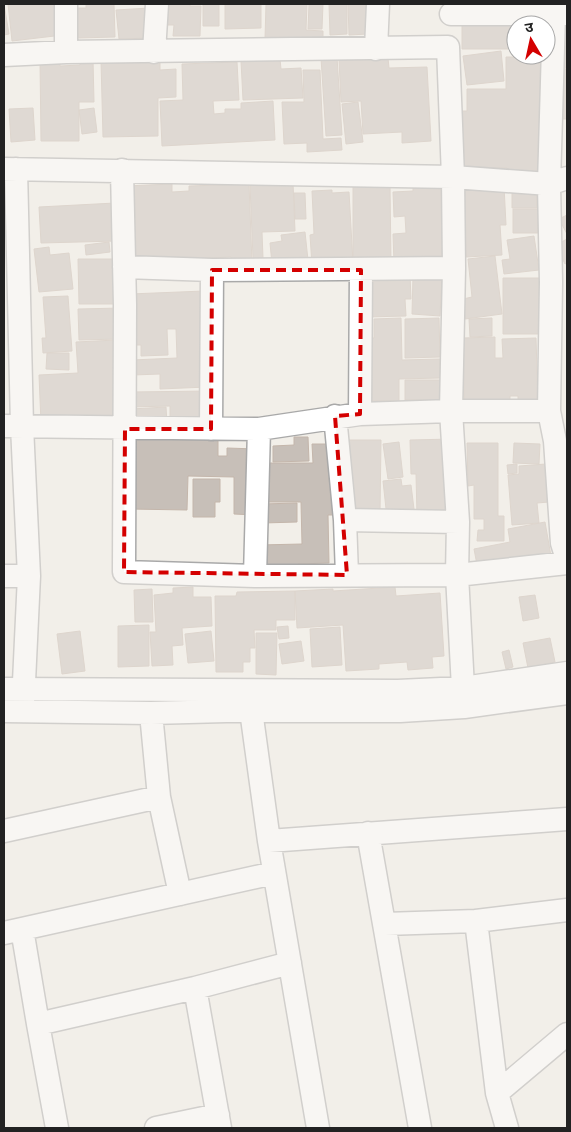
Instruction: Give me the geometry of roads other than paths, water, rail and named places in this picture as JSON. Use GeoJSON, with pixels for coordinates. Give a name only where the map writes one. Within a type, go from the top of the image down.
{"type":"FeatureCollection","features":[{"type":"Feature","properties":{"kind":"street"},"geometry":{"type":"LineString","coordinates":[[66,4],[66,52]]}},
{"type":"Feature","properties":{"kind":"street"},"geometry":{"type":"LineString","coordinates":[[154,52],[157,4]]}},
{"type":"Feature","properties":{"kind":"street"},"geometry":{"type":"LineString","coordinates":[[376,49],[378,4]]}},
{"type":"Feature","properties":{"kind":"street"},"geometry":{"type":"LineString","coordinates":[[463,688],[457,575],[458,522],[451,411],[454,268],[448,47],[451,9],[517,9],[560,14],[559,277],[549,411],[561,441],[562,543],[567,559]]}},
{"type":"Feature","properties":{"kind":"street"},"geometry":{"type":"LineString","coordinates":[[4,55],[66,52],[448,47]]}},
{"type":"Feature","properties":{"kind":"street"},"geometry":{"type":"LineString","coordinates":[[13,700],[29,576],[13,426],[10,169],[453,176],[558,181]]}},
{"type":"Feature","properties":{"kind":"street"},"geometry":{"type":"LineString","coordinates":[[122,170],[125,428],[124,572],[255,576],[457,575],[567,563]]}},
{"type":"Feature","properties":{"kind":"street"},"geometry":{"type":"LineString","coordinates":[[124,266],[212,270],[454,268]]}},
{"type":"Feature","properties":{"kind":"street"},"geometry":{"type":"LineString","coordinates":[[211,429],[212,270]]}},
{"type":"Feature","properties":{"kind":"street"},"geometry":{"type":"LineString","coordinates":[[360,414],[361,270]]}},
{"type":"Feature","properties":{"kind":"street"},"geometry":{"type":"LineString","coordinates":[[13,426],[259,429],[336,416],[360,414],[451,411],[549,411]]}},
{"type":"Feature","properties":{"kind":"street"},"geometry":{"type":"LineString","coordinates":[[336,416],[345,520],[347,575]]}},
{"type":"Feature","properties":{"kind":"street"},"geometry":{"type":"LineString","coordinates":[[255,576],[259,429]]}},
{"type":"Feature","properties":{"kind":"street"},"geometry":{"type":"LineString","coordinates":[[345,520],[458,522]]}},
{"type":"Feature","properties":{"kind":"street"},"geometry":{"type":"LineString","coordinates":[[4,576],[29,576]]}},
{"type":"Feature","properties":{"kind":"street"},"geometry":{"type":"LineString","coordinates":[[13,700],[151,713],[250,701],[463,688],[567,673]]}},
{"type":"Feature","properties":{"kind":"street"},"geometry":{"type":"LineString","coordinates":[[13,700],[250,701],[400,711],[464,707],[567,693]]}},
{"type":"Feature","properties":{"kind":"street"},"geometry":{"type":"LineString","coordinates":[[250,701],[274,873],[318,1128]]}},
{"type":"Feature","properties":{"kind":"street"},"geometry":{"type":"LineString","coordinates":[[151,713],[159,797],[180,894]]}},
{"type":"Feature","properties":{"kind":"street"},"geometry":{"type":"LineString","coordinates":[[4,832],[159,797]]}},
{"type":"Feature","properties":{"kind":"street"},"geometry":{"type":"LineString","coordinates":[[269,840],[567,819]]}},
{"type":"Feature","properties":{"kind":"street"},"geometry":{"type":"LineString","coordinates":[[368,833],[420,1128]]}},
{"type":"Feature","properties":{"kind":"street"},"geometry":{"type":"LineString","coordinates":[[57,1128],[38,1024],[13,931],[274,873]]}},
{"type":"Feature","properties":{"kind":"street"},"geometry":{"type":"LineString","coordinates":[[385,924],[476,921],[567,910]]}},
{"type":"Feature","properties":{"kind":"street"},"geometry":{"type":"LineString","coordinates":[[476,921],[497,1093],[507,1128]]}},
{"type":"Feature","properties":{"kind":"street"},"geometry":{"type":"LineString","coordinates":[[38,1024],[195,988],[290,963]]}},
{"type":"Feature","properties":{"kind":"street"},"geometry":{"type":"LineString","coordinates":[[156,1128],[219,1122],[195,988]]}},
{"type":"Feature","properties":{"kind":"street"},"geometry":{"type":"LineString","coordinates":[[497,1093],[567,1034]]}}]}
